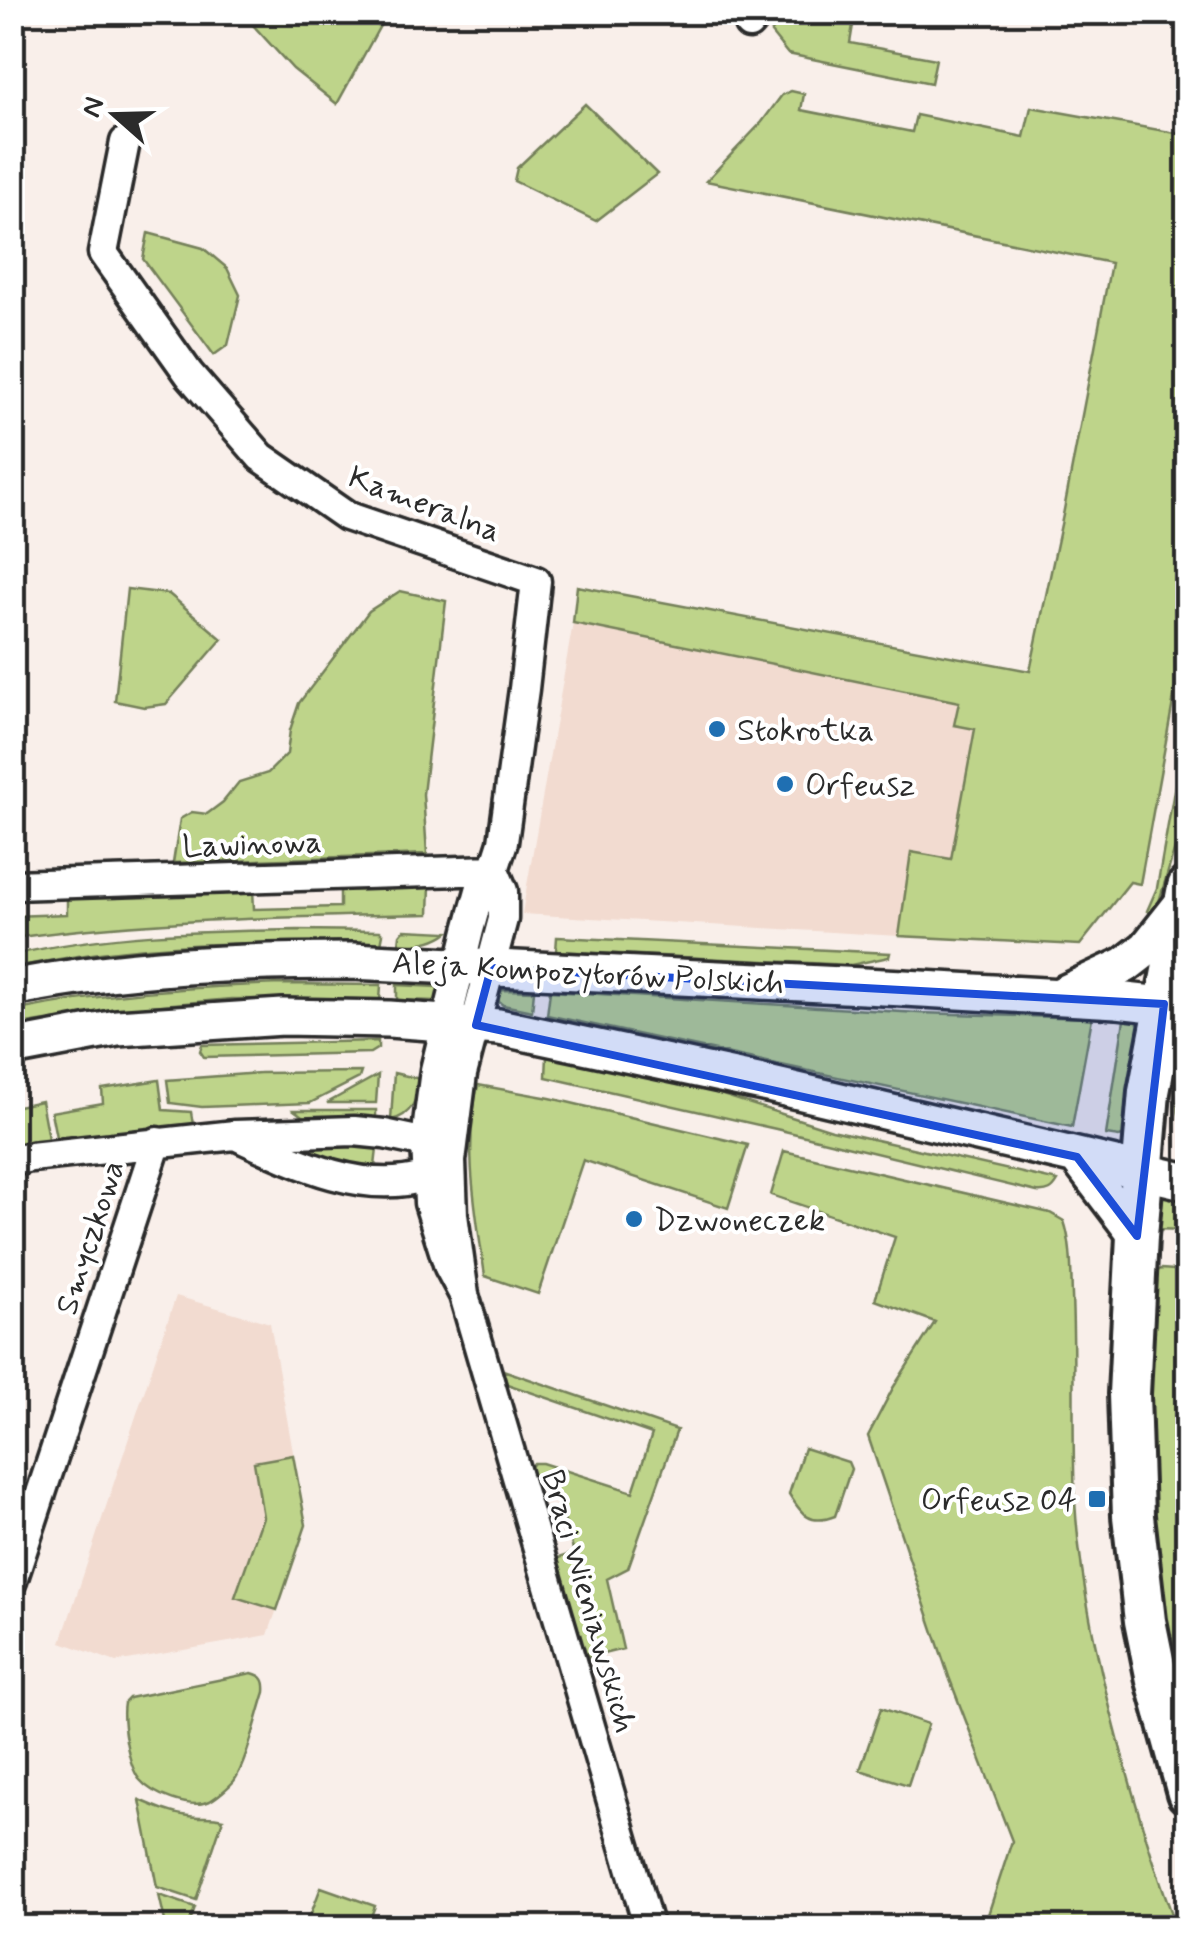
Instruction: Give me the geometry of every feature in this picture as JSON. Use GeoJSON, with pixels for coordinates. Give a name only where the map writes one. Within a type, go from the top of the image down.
{"type":"FeatureCollection","features":[{"type":"Feature","properties":{"kind":"main road"},"geometry":{"type":"LineString","coordinates":[[1186,894],[1176,1006],[1149,1092],[1137,1236],[1130,1458],[1135,1547],[1145,1621],[1188,1793]]}},
{"type":"Feature","properties":{"kind":"street","name":"Kameralna"},"geometry":{"type":"LineString","coordinates":[[125,142],[103,253],[188,374],[261,457],[346,516],[536,581],[513,774],[503,842],[494,870],[503,891],[504,919],[476,967],[461,1024]]}},
{"type":"Feature","properties":{"kind":"street","name":"Lawinowa"},"geometry":{"type":"LineString","coordinates":[[12,885],[494,870]]}},
{"type":"Feature","properties":{"kind":"street"},"geometry":{"type":"LineString","coordinates":[[1058,996],[1125,965],[1146,948],[1186,894]]}},
{"type":"Feature","properties":{"kind":"street","name":"Aleja Kompozytorów Polskich"},"geometry":{"type":"LineString","coordinates":[[12,988],[115,972],[336,961],[1058,996],[1176,1006]]}},
{"type":"Feature","properties":{"kind":"street","name":"Aleja Kompozytorów Polskich"},"geometry":{"type":"LineString","coordinates":[[12,1048],[117,1028],[206,1021],[283,1017],[461,1024],[537,1034],[703,1069],[1188,1182]]}},
{"type":"Feature","properties":{"kind":"street"},"geometry":{"type":"LineString","coordinates":[[235,1135],[286,1159],[359,1179],[381,1182],[439,1169],[426,1143],[435,1070],[461,1024]]}},
{"type":"Feature","properties":{"kind":"street","name":"Braci Wieniawskich"},"geometry":{"type":"LineString","coordinates":[[461,1024],[460,1084],[439,1169],[454,1215],[464,1295],[648,1928]]}},
{"type":"Feature","properties":{"kind":"street"},"geometry":{"type":"LineString","coordinates":[[12,1161],[235,1135],[354,1131],[426,1143]]}},
{"type":"Feature","properties":{"kind":"street","name":"Smyczkowa"},"geometry":{"type":"LineString","coordinates":[[12,1581],[157,1142]]}},
{"type":"Feature","properties":{"kind":"street"},"geometry":{"type":"LineString","coordinates":[[1076,1158],[1137,1236]]}},
{"type":"Feature","properties":{"kind":"highlighted area"},"geometry":{"type":"Polygon","coordinates":[[[491,968],[1164,1004],[1137,1236],[1077,1157],[476,1025],[491,968]]]}},
{"type":"Feature","properties":{"kind":"shaded area"},"geometry":{"type":"Polygon","coordinates":[[[573,623],[959,702],[975,729],[951,860],[911,852],[899,936],[522,914],[573,623]]]}},
{"type":"Feature","properties":{"kind":"shaded area"},"geometry":{"type":"Polygon","coordinates":[[[176,1296],[270,1323],[306,1525],[268,1635],[116,1662],[61,1642],[176,1296]]]}},
{"type":"Feature","properties":{"kind":"green space"},"geometry":{"type":"Polygon","coordinates":[[[242,13],[387,13],[337,104],[293,69],[242,13]]]}},
{"type":"Feature","properties":{"kind":"green space"},"geometry":{"type":"Polygon","coordinates":[[[786,13],[855,13],[850,43],[936,59],[931,83],[788,54],[771,33],[786,13]]]}},
{"type":"Feature","properties":{"kind":"green space"},"geometry":{"type":"Polygon","coordinates":[[[791,91],[804,94],[801,110],[912,132],[916,115],[1024,137],[1031,107],[1187,135],[1188,617],[1140,884],[1130,882],[1080,945],[899,936],[911,852],[951,859],[975,729],[954,725],[959,702],[573,623],[577,586],[1030,671],[1111,263],[706,181],[782,95],[791,91]]]}},
{"type":"Feature","properties":{"kind":"green space"},"geometry":{"type":"Polygon","coordinates":[[[585,104],[657,174],[596,221],[514,181],[517,168],[585,104]]]}},
{"type":"Feature","properties":{"kind":"green space"},"geometry":{"type":"Polygon","coordinates":[[[148,233],[203,248],[227,268],[240,295],[228,345],[214,355],[143,259],[148,233]]]}},
{"type":"Feature","properties":{"kind":"green space"},"geometry":{"type":"Polygon","coordinates":[[[127,589],[169,594],[222,639],[166,704],[144,707],[115,701],[127,589]]]}},
{"type":"Feature","properties":{"kind":"green space"},"geometry":{"type":"Polygon","coordinates":[[[400,591],[446,601],[423,794],[427,854],[173,863],[180,819],[192,812],[207,814],[239,782],[268,773],[287,754],[299,703],[369,611],[400,591]]]}},
{"type":"Feature","properties":{"kind":"green space"},"geometry":{"type":"Polygon","coordinates":[[[1187,716],[1188,799],[1155,915],[1147,911],[1157,888],[1187,716]]]}},
{"type":"Feature","properties":{"kind":"green space"},"geometry":{"type":"Polygon","coordinates":[[[430,885],[429,914],[168,923],[13,938],[12,916],[67,914],[67,896],[253,889],[254,909],[340,907],[340,887],[430,885]]]}},
{"type":"Feature","properties":{"kind":"green space"},"geometry":{"type":"Polygon","coordinates":[[[298,930],[383,934],[381,944],[242,943],[150,948],[13,968],[13,955],[83,942],[190,933],[298,930]]]}},
{"type":"Feature","properties":{"kind":"green space"},"geometry":{"type":"Polygon","coordinates":[[[404,930],[448,932],[425,942],[399,944],[404,930]]]}},
{"type":"Feature","properties":{"kind":"green space"},"geometry":{"type":"Polygon","coordinates":[[[557,937],[890,953],[889,957],[851,965],[556,951],[557,937]]]}},
{"type":"Feature","properties":{"kind":"green space"},"geometry":{"type":"Polygon","coordinates":[[[280,984],[381,985],[380,1000],[231,999],[140,1007],[13,1026],[13,1011],[46,1005],[146,992],[280,984]]]}},
{"type":"Feature","properties":{"kind":"green space"},"geometry":{"type":"Polygon","coordinates":[[[397,985],[437,987],[443,992],[437,1001],[397,1000],[397,985]]]}},
{"type":"Feature","properties":{"kind":"green space"},"geometry":{"type":"Polygon","coordinates":[[[503,990],[534,991],[532,1011],[503,1005],[497,996],[503,990]]]}},
{"type":"Feature","properties":{"kind":"green space"},"geometry":{"type":"Polygon","coordinates":[[[550,991],[919,1013],[1092,1018],[1072,1127],[547,1015],[550,991]]]}},
{"type":"Feature","properties":{"kind":"green space"},"geometry":{"type":"Polygon","coordinates":[[[1124,1020],[1137,1020],[1141,1027],[1126,1135],[1119,1137],[1106,1135],[1124,1020]]]}},
{"type":"Feature","properties":{"kind":"green space"},"geometry":{"type":"Polygon","coordinates":[[[378,1041],[378,1048],[370,1053],[204,1057],[200,1051],[202,1045],[378,1041]]]}},
{"type":"Feature","properties":{"kind":"green space"},"geometry":{"type":"Polygon","coordinates":[[[547,1056],[710,1091],[832,1130],[1058,1181],[1050,1190],[1037,1192],[546,1077],[547,1056]]]}},
{"type":"Feature","properties":{"kind":"green space"},"geometry":{"type":"Polygon","coordinates":[[[1187,1068],[1187,1137],[1178,1103],[1187,1068]]]}},
{"type":"Feature","properties":{"kind":"green space"},"geometry":{"type":"Polygon","coordinates":[[[361,1072],[359,1078],[310,1103],[202,1107],[170,1103],[167,1080],[260,1073],[361,1072]]]}},
{"type":"Feature","properties":{"kind":"green space"},"geometry":{"type":"Polygon","coordinates":[[[394,1073],[420,1079],[413,1105],[404,1115],[391,1120],[394,1073]]]}},
{"type":"Feature","properties":{"kind":"green space"},"geometry":{"type":"Polygon","coordinates":[[[378,1075],[376,1103],[327,1103],[378,1075]]]}},
{"type":"Feature","properties":{"kind":"green space"},"geometry":{"type":"Polygon","coordinates":[[[159,1080],[163,1110],[191,1112],[193,1125],[57,1142],[51,1112],[103,1103],[102,1089],[159,1080]]]}},
{"type":"Feature","properties":{"kind":"green space"},"geometry":{"type":"Polygon","coordinates":[[[478,1085],[748,1145],[728,1208],[583,1160],[538,1294],[485,1276],[471,1157],[478,1085]]]}},
{"type":"Feature","properties":{"kind":"green space"},"geometry":{"type":"Polygon","coordinates":[[[41,1101],[49,1144],[13,1150],[13,1107],[41,1101]]]}},
{"type":"Feature","properties":{"kind":"green space"},"geometry":{"type":"Polygon","coordinates":[[[294,1110],[376,1110],[376,1120],[309,1121],[294,1110]]]}},
{"type":"Feature","properties":{"kind":"green space"},"geometry":{"type":"Polygon","coordinates":[[[350,1142],[377,1149],[374,1175],[315,1159],[289,1143],[350,1142]]]}},
{"type":"Feature","properties":{"kind":"green space"},"geometry":{"type":"Polygon","coordinates":[[[784,1151],[1050,1213],[1064,1221],[1071,1268],[1075,1501],[1086,1597],[1128,1776],[1177,1927],[984,1927],[1012,1841],[949,1677],[868,1436],[935,1322],[875,1300],[895,1237],[771,1195],[784,1151]]]}},
{"type":"Feature","properties":{"kind":"green space"},"geometry":{"type":"Polygon","coordinates":[[[1158,1196],[1187,1202],[1187,1230],[1154,1229],[1158,1196]]]}},
{"type":"Feature","properties":{"kind":"green space"},"geometry":{"type":"Polygon","coordinates":[[[1161,1269],[1187,1271],[1187,1733],[1168,1647],[1143,1461],[1151,1275],[1161,1269]]]}},
{"type":"Feature","properties":{"kind":"green space"},"geometry":{"type":"Polygon","coordinates":[[[503,1370],[677,1430],[628,1568],[607,1579],[623,1649],[583,1659],[555,1559],[574,1553],[552,1477],[539,1480],[530,1475],[529,1469],[534,1463],[542,1463],[633,1492],[652,1434],[507,1384],[503,1370]]]}},
{"type":"Feature","properties":{"kind":"green space"},"geometry":{"type":"Polygon","coordinates":[[[804,1448],[848,1462],[851,1469],[835,1516],[819,1520],[808,1517],[789,1494],[804,1448]]]}},
{"type":"Feature","properties":{"kind":"green space"},"geometry":{"type":"Polygon","coordinates":[[[293,1455],[306,1525],[277,1610],[235,1597],[263,1517],[254,1462],[293,1455]]]}},
{"type":"Feature","properties":{"kind":"green space"},"geometry":{"type":"Polygon","coordinates":[[[252,1673],[263,1679],[265,1692],[243,1763],[229,1786],[210,1801],[193,1804],[162,1795],[139,1779],[125,1731],[123,1711],[129,1698],[252,1673]]]}},
{"type":"Feature","properties":{"kind":"green space"},"geometry":{"type":"Polygon","coordinates":[[[881,1708],[928,1724],[908,1785],[860,1770],[881,1708]]]}},
{"type":"Feature","properties":{"kind":"green space"},"geometry":{"type":"Polygon","coordinates":[[[140,1800],[176,1814],[223,1819],[196,1900],[157,1887],[140,1800]]]}},
{"type":"Feature","properties":{"kind":"green space"},"geometry":{"type":"Polygon","coordinates":[[[321,1887],[375,1906],[367,1927],[306,1927],[321,1887]]]}},
{"type":"Feature","properties":{"kind":"green space"},"geometry":{"type":"Polygon","coordinates":[[[159,1895],[195,1907],[188,1927],[169,1927],[159,1895]]]}},
{"type":"Feature","properties":{"kind":"place","name":"Stokrotka"},"geometry":{"type":"Point","coordinates":[717,729]}},
{"type":"Feature","properties":{"kind":"place","name":"Orfeusz"},"geometry":{"type":"Point","coordinates":[785,784]}},
{"type":"Feature","properties":{"kind":"place","name":"Dzwoneczek"},"geometry":{"type":"Point","coordinates":[634,1219]}},
{"type":"Feature","properties":{"kind":"place","name":"Orfeusz 04"},"geometry":{"type":"Point","coordinates":[1097,1499]}}]}
